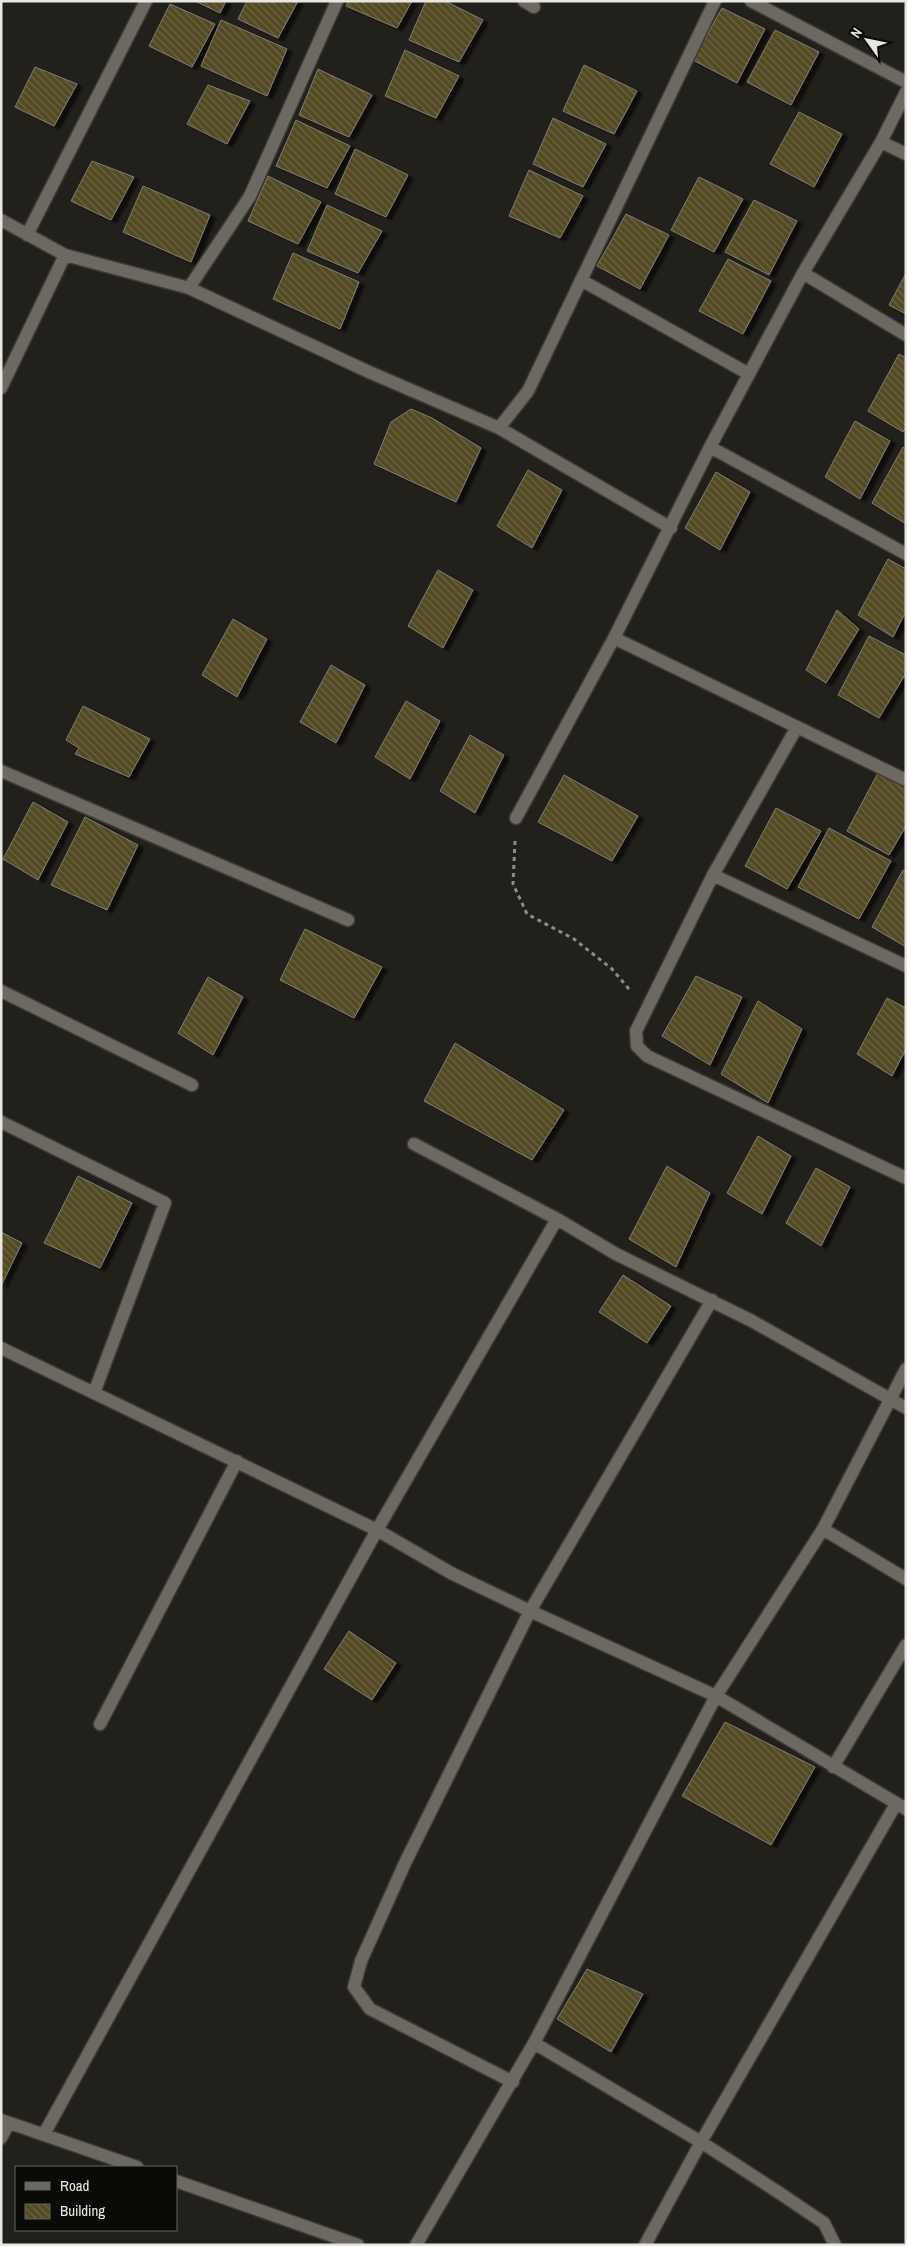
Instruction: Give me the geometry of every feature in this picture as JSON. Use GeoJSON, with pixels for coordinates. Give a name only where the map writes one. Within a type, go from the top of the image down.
{"type":"FeatureCollection","features":[{"type":"Feature","properties":{"kind":"street"},"geometry":{"type":"LineString","coordinates":[[27,235],[146,1]]}},
{"type":"Feature","properties":{"kind":"street"},"geometry":{"type":"LineString","coordinates":[[189,288],[250,196],[337,1]]}},
{"type":"Feature","properties":{"kind":"street"},"geometry":{"type":"LineString","coordinates":[[499,428],[528,391],[715,1]]}},
{"type":"Feature","properties":{"kind":"street"},"geometry":{"type":"LineString","coordinates":[[751,1],[906,82]]}},
{"type":"Feature","properties":{"kind":"street"},"geometry":{"type":"LineString","coordinates":[[516,818],[614,638],[671,528],[710,447],[803,273],[881,142],[906,92]]}},
{"type":"Feature","properties":{"kind":"street"},"geometry":{"type":"LineString","coordinates":[[881,142],[906,154]]}},
{"type":"Feature","properties":{"kind":"street"},"geometry":{"type":"LineString","coordinates":[[1,220],[66,255],[189,288],[369,372],[499,428],[671,528]]}},
{"type":"Feature","properties":{"kind":"street"},"geometry":{"type":"LineString","coordinates":[[1,388],[66,255]]}},
{"type":"Feature","properties":{"kind":"street"},"geometry":{"type":"LineString","coordinates":[[803,273],[906,335]]}},
{"type":"Feature","properties":{"kind":"street"},"geometry":{"type":"LineString","coordinates":[[581,280],[749,374]]}},
{"type":"Feature","properties":{"kind":"street"},"geometry":{"type":"LineString","coordinates":[[710,447],[906,554]]}},
{"type":"Feature","properties":{"kind":"street"},"geometry":{"type":"LineString","coordinates":[[614,638],[906,780]]}},
{"type":"Feature","properties":{"kind":"street"},"geometry":{"type":"LineString","coordinates":[[797,727],[712,875],[646,1008],[636,1031],[637,1046],[647,1056],[906,1178]]}},
{"type":"Feature","properties":{"kind":"street"},"geometry":{"type":"LineString","coordinates":[[1,771],[348,920]]}},
{"type":"Feature","properties":{"kind":"street"},"geometry":{"type":"LineString","coordinates":[[712,875],[906,966]]}},
{"type":"Feature","properties":{"kind":"street"},"geometry":{"type":"LineString","coordinates":[[1,991],[192,1085]]}},
{"type":"Feature","properties":{"kind":"street"},"geometry":{"type":"LineString","coordinates":[[1,1122],[165,1203],[94,1393]]}},
{"type":"Feature","properties":{"kind":"street"},"geometry":{"type":"LineString","coordinates":[[414,1144],[557,1219],[616,1254],[712,1300],[906,1408]]}},
{"type":"Feature","properties":{"kind":"street"},"geometry":{"type":"LineString","coordinates":[[44,2134],[377,1530],[557,1219]]}},
{"type":"Feature","properties":{"kind":"street"},"geometry":{"type":"LineString","coordinates":[[513,2082],[370,2010],[354,1987],[361,1961],[405,1863],[530,1611],[712,1300]]}},
{"type":"Feature","properties":{"kind":"street"},"geometry":{"type":"LineString","coordinates":[[1,1348],[377,1530],[451,1573],[716,1696],[901,1806],[701,2142],[644,2245]]}},
{"type":"Feature","properties":{"kind":"street"},"geometry":{"type":"LineString","coordinates":[[416,2245],[513,2082],[716,1696],[823,1529],[906,1370]]}},
{"type":"Feature","properties":{"kind":"street"},"geometry":{"type":"LineString","coordinates":[[100,1724],[237,1461]]}},
{"type":"Feature","properties":{"kind":"street"},"geometry":{"type":"LineString","coordinates":[[823,1529],[906,1579]]}},
{"type":"Feature","properties":{"kind":"street"},"geometry":{"type":"LineString","coordinates":[[834,1767],[906,1645]]}},
{"type":"Feature","properties":{"kind":"street"},"geometry":{"type":"LineString","coordinates":[[534,2043],[701,2142],[824,2223],[835,2245]]}},
{"type":"Feature","properties":{"kind":"street"},"geometry":{"type":"LineString","coordinates":[[1,2138],[5,2121],[134,2166]]}},
{"type":"Feature","properties":{"kind":"street"},"geometry":{"type":"LineString","coordinates":[[178,2182],[358,2245]]}},
{"type":"Feature","properties":{"kind":"path"},"geometry":{"type":"LineString","coordinates":[[516,818],[513,884],[527,914],[574,939],[612,969],[646,1008]]}},
{"type":"Feature","properties":{"kind":"building"},"geometry":{"type":"Polygon","coordinates":[[[195,1],[226,1],[220,13],[195,1]]]}},
{"type":"Feature","properties":{"kind":"building"},"geometry":{"type":"Polygon","coordinates":[[[247,1],[298,1],[278,38],[238,19],[247,1]]]}},
{"type":"Feature","properties":{"kind":"building"},"geometry":{"type":"Polygon","coordinates":[[[348,1],[412,1],[397,28],[346,6],[348,1]]]}},
{"type":"Feature","properties":{"kind":"building"},"geometry":{"type":"Polygon","coordinates":[[[426,1],[445,1],[483,20],[459,62],[409,40],[426,1]]]}},
{"type":"Feature","properties":{"kind":"building"},"geometry":{"type":"Polygon","coordinates":[[[170,4],[215,24],[192,67],[149,46],[170,4]]]}},
{"type":"Feature","properties":{"kind":"building"},"geometry":{"type":"Polygon","coordinates":[[[722,8],[765,29],[737,83],[693,60],[722,8]]]}},
{"type":"Feature","properties":{"kind":"building"},"geometry":{"type":"Polygon","coordinates":[[[221,20],[287,49],[267,96],[201,66],[221,20]]]}},
{"type":"Feature","properties":{"kind":"building"},"geometry":{"type":"Polygon","coordinates":[[[775,30],[819,52],[791,105],[747,82],[775,30]]]}},
{"type":"Feature","properties":{"kind":"building"},"geometry":{"type":"Polygon","coordinates":[[[405,50],[459,76],[436,118],[385,96],[405,50]]]}},
{"type":"Feature","properties":{"kind":"building"},"geometry":{"type":"Polygon","coordinates":[[[584,65],[637,91],[614,134],[563,111],[584,65]]]}},
{"type":"Feature","properties":{"kind":"building"},"geometry":{"type":"Polygon","coordinates":[[[35,67],[77,84],[54,126],[15,107],[35,67]]]}},
{"type":"Feature","properties":{"kind":"building"},"geometry":{"type":"Polygon","coordinates":[[[318,69],[372,95],[349,137],[299,115],[318,69]]]}},
{"type":"Feature","properties":{"kind":"building"},"geometry":{"type":"Polygon","coordinates":[[[208,85],[250,101],[227,144],[187,124],[208,85]]]}},
{"type":"Feature","properties":{"kind":"building"},"geometry":{"type":"Polygon","coordinates":[[[799,112],[842,134],[814,187],[770,164],[799,112]]]}},
{"type":"Feature","properties":{"kind":"building"},"geometry":{"type":"Polygon","coordinates":[[[553,118],[606,144],[583,187],[533,164],[553,118]]]}},
{"type":"Feature","properties":{"kind":"building"},"geometry":{"type":"Polygon","coordinates":[[[296,120],[350,146],[327,188],[276,166],[296,120]]]}},
{"type":"Feature","properties":{"kind":"building"},"geometry":{"type":"Polygon","coordinates":[[[355,149],[408,175],[386,217],[335,194],[355,149]]]}},
{"type":"Feature","properties":{"kind":"building"},"geometry":{"type":"Polygon","coordinates":[[[92,161],[134,177],[111,220],[71,201],[92,161]]]}},
{"type":"Feature","properties":{"kind":"building"},"geometry":{"type":"Polygon","coordinates":[[[529,170],[583,196],[560,238],[509,216],[529,170]]]}},
{"type":"Feature","properties":{"kind":"building"},"geometry":{"type":"Polygon","coordinates":[[[268,176],[321,202],[298,244],[248,221],[268,176]]]}},
{"type":"Feature","properties":{"kind":"building"},"geometry":{"type":"Polygon","coordinates":[[[699,177],[743,199],[714,252],[671,230],[699,177]]]}},
{"type":"Feature","properties":{"kind":"building"},"geometry":{"type":"Polygon","coordinates":[[[143,186],[210,215],[191,262],[123,232],[143,186]]]}},
{"type":"Feature","properties":{"kind":"building"},"geometry":{"type":"Polygon","coordinates":[[[754,200],[797,221],[769,275],[725,252],[754,200]]]}},
{"type":"Feature","properties":{"kind":"building"},"geometry":{"type":"Polygon","coordinates":[[[327,205],[382,231],[358,273],[307,251],[327,205]]]}},
{"type":"Feature","properties":{"kind":"building"},"geometry":{"type":"Polygon","coordinates":[[[626,214],[669,235],[640,289],[597,266],[626,214]]]}},
{"type":"Feature","properties":{"kind":"building"},"geometry":{"type":"Polygon","coordinates":[[[293,253],[359,282],[340,329],[273,299],[293,253]]]}},
{"type":"Feature","properties":{"kind":"building"},"geometry":{"type":"Polygon","coordinates":[[[728,259],[771,281],[743,334],[699,311],[728,259]]]}},
{"type":"Feature","properties":{"kind":"building"},"geometry":{"type":"Polygon","coordinates":[[[906,273],[906,314],[889,305],[906,273]]]}},
{"type":"Feature","properties":{"kind":"building"},"geometry":{"type":"Polygon","coordinates":[[[899,354],[906,358],[906,427],[903,432],[868,411],[899,354]]]}},
{"type":"Feature","properties":{"kind":"building"},"geometry":{"type":"Polygon","coordinates":[[[411,409],[432,418],[481,448],[456,502],[374,464],[391,422],[411,409]]]}},
{"type":"Feature","properties":{"kind":"building"},"geometry":{"type":"Polygon","coordinates":[[[855,421],[890,441],[860,499],[825,477],[855,421]]]}},
{"type":"Feature","properties":{"kind":"building"},"geometry":{"type":"Polygon","coordinates":[[[903,447],[906,449],[906,524],[872,503],[903,447]]]}},
{"type":"Feature","properties":{"kind":"building"},"geometry":{"type":"Polygon","coordinates":[[[528,470],[562,490],[532,548],[497,526],[528,470]]]}},
{"type":"Feature","properties":{"kind":"building"},"geometry":{"type":"Polygon","coordinates":[[[716,472],[750,492],[720,550],[685,528],[716,472]]]}},
{"type":"Feature","properties":{"kind":"building"},"geometry":{"type":"Polygon","coordinates":[[[888,559],[906,569],[906,611],[893,637],[858,615],[888,559]]]}},
{"type":"Feature","properties":{"kind":"building"},"geometry":{"type":"Polygon","coordinates":[[[438,570],[473,590],[443,648],[408,626],[438,570]]]}},
{"type":"Feature","properties":{"kind":"building"},"geometry":{"type":"Polygon","coordinates":[[[837,610],[859,629],[826,683],[806,670],[837,610]]]}},
{"type":"Feature","properties":{"kind":"building"},"geometry":{"type":"Polygon","coordinates":[[[233,619],[267,639],[237,697],[202,675],[233,619]]]}},
{"type":"Feature","properties":{"kind":"building"},"geometry":{"type":"Polygon","coordinates":[[[869,636],[906,655],[906,673],[879,718],[838,695],[869,636]]]}},
{"type":"Feature","properties":{"kind":"building"},"geometry":{"type":"Polygon","coordinates":[[[331,665],[365,685],[336,743],[300,722],[331,665]]]}},
{"type":"Feature","properties":{"kind":"building"},"geometry":{"type":"Polygon","coordinates":[[[406,701],[440,721],[410,779],[375,757],[406,701]]]}},
{"type":"Feature","properties":{"kind":"building"},"geometry":{"type":"Polygon","coordinates":[[[83,706],[150,739],[129,777],[75,754],[79,748],[66,740],[83,706]]]}},
{"type":"Feature","properties":{"kind":"building"},"geometry":{"type":"Polygon","coordinates":[[[470,735],[504,755],[475,813],[440,791],[470,735]]]}},
{"type":"Feature","properties":{"kind":"building"},"geometry":{"type":"Polygon","coordinates":[[[878,773],[906,787],[906,826],[889,855],[847,831],[878,773]]]}},
{"type":"Feature","properties":{"kind":"building"},"geometry":{"type":"Polygon","coordinates":[[[564,775],[638,816],[612,861],[538,822],[564,775]]]}},
{"type":"Feature","properties":{"kind":"building"},"geometry":{"type":"Polygon","coordinates":[[[33,802],[68,822],[38,880],[3,859],[33,802]]]}},
{"type":"Feature","properties":{"kind":"building"},"geometry":{"type":"Polygon","coordinates":[[[776,808],[821,831],[787,889],[745,866],[776,808]]]}},
{"type":"Feature","properties":{"kind":"building"},"geometry":{"type":"Polygon","coordinates":[[[85,817],[138,845],[107,910],[51,885],[85,817]]]}},
{"type":"Feature","properties":{"kind":"building"},"geometry":{"type":"Polygon","coordinates":[[[829,828],[891,861],[859,919],[798,887],[829,828]]]}},
{"type":"Feature","properties":{"kind":"building"},"geometry":{"type":"Polygon","coordinates":[[[903,870],[906,872],[906,947],[872,927],[903,870]]]}},
{"type":"Feature","properties":{"kind":"building"},"geometry":{"type":"Polygon","coordinates":[[[305,929],[382,967],[354,1018],[280,980],[305,929]]]}},
{"type":"Feature","properties":{"kind":"building"},"geometry":{"type":"Polygon","coordinates":[[[696,976],[742,997],[710,1065],[662,1036],[696,976]]]}},
{"type":"Feature","properties":{"kind":"building"},"geometry":{"type":"Polygon","coordinates":[[[208,977],[243,997],[213,1055],[178,1033],[208,977]]]}},
{"type":"Feature","properties":{"kind":"building"},"geometry":{"type":"Polygon","coordinates":[[[887,998],[906,1008],[906,1049],[892,1076],[857,1054],[887,998]]]}},
{"type":"Feature","properties":{"kind":"building"},"geometry":{"type":"Polygon","coordinates":[[[758,1001],[802,1029],[768,1103],[721,1074],[758,1001]]]}},
{"type":"Feature","properties":{"kind":"building"},"geometry":{"type":"Polygon","coordinates":[[[455,1043],[564,1110],[532,1160],[424,1101],[455,1043]]]}},
{"type":"Feature","properties":{"kind":"building"},"geometry":{"type":"Polygon","coordinates":[[[758,1136],[791,1156],[762,1214],[727,1193],[758,1136]]]}},
{"type":"Feature","properties":{"kind":"building"},"geometry":{"type":"Polygon","coordinates":[[[667,1166],[710,1193],[676,1267],[629,1239],[667,1166]]]}},
{"type":"Feature","properties":{"kind":"building"},"geometry":{"type":"Polygon","coordinates":[[[816,1168],[850,1187],[821,1246],[786,1223],[816,1168]]]}},
{"type":"Feature","properties":{"kind":"building"},"geometry":{"type":"Polygon","coordinates":[[[78,1176],[132,1203],[100,1268],[44,1243],[78,1176]]]}},
{"type":"Feature","properties":{"kind":"building"},"geometry":{"type":"Polygon","coordinates":[[[1,1232],[22,1243],[1,1286],[1,1232]]]}},
{"type":"Feature","properties":{"kind":"building"},"geometry":{"type":"Polygon","coordinates":[[[623,1275],[671,1306],[647,1343],[599,1312],[623,1275]]]}},
{"type":"Feature","properties":{"kind":"building"},"geometry":{"type":"Polygon","coordinates":[[[349,1631],[396,1663],[372,1700],[324,1669],[349,1631]]]}},
{"type":"Feature","properties":{"kind":"building"},"geometry":{"type":"Polygon","coordinates":[[[725,1722],[815,1767],[771,1845],[682,1796],[725,1722]]]}},
{"type":"Feature","properties":{"kind":"building"},"geometry":{"type":"Polygon","coordinates":[[[587,1969],[643,1994],[611,2052],[557,2019],[587,1969]]]}}]}
